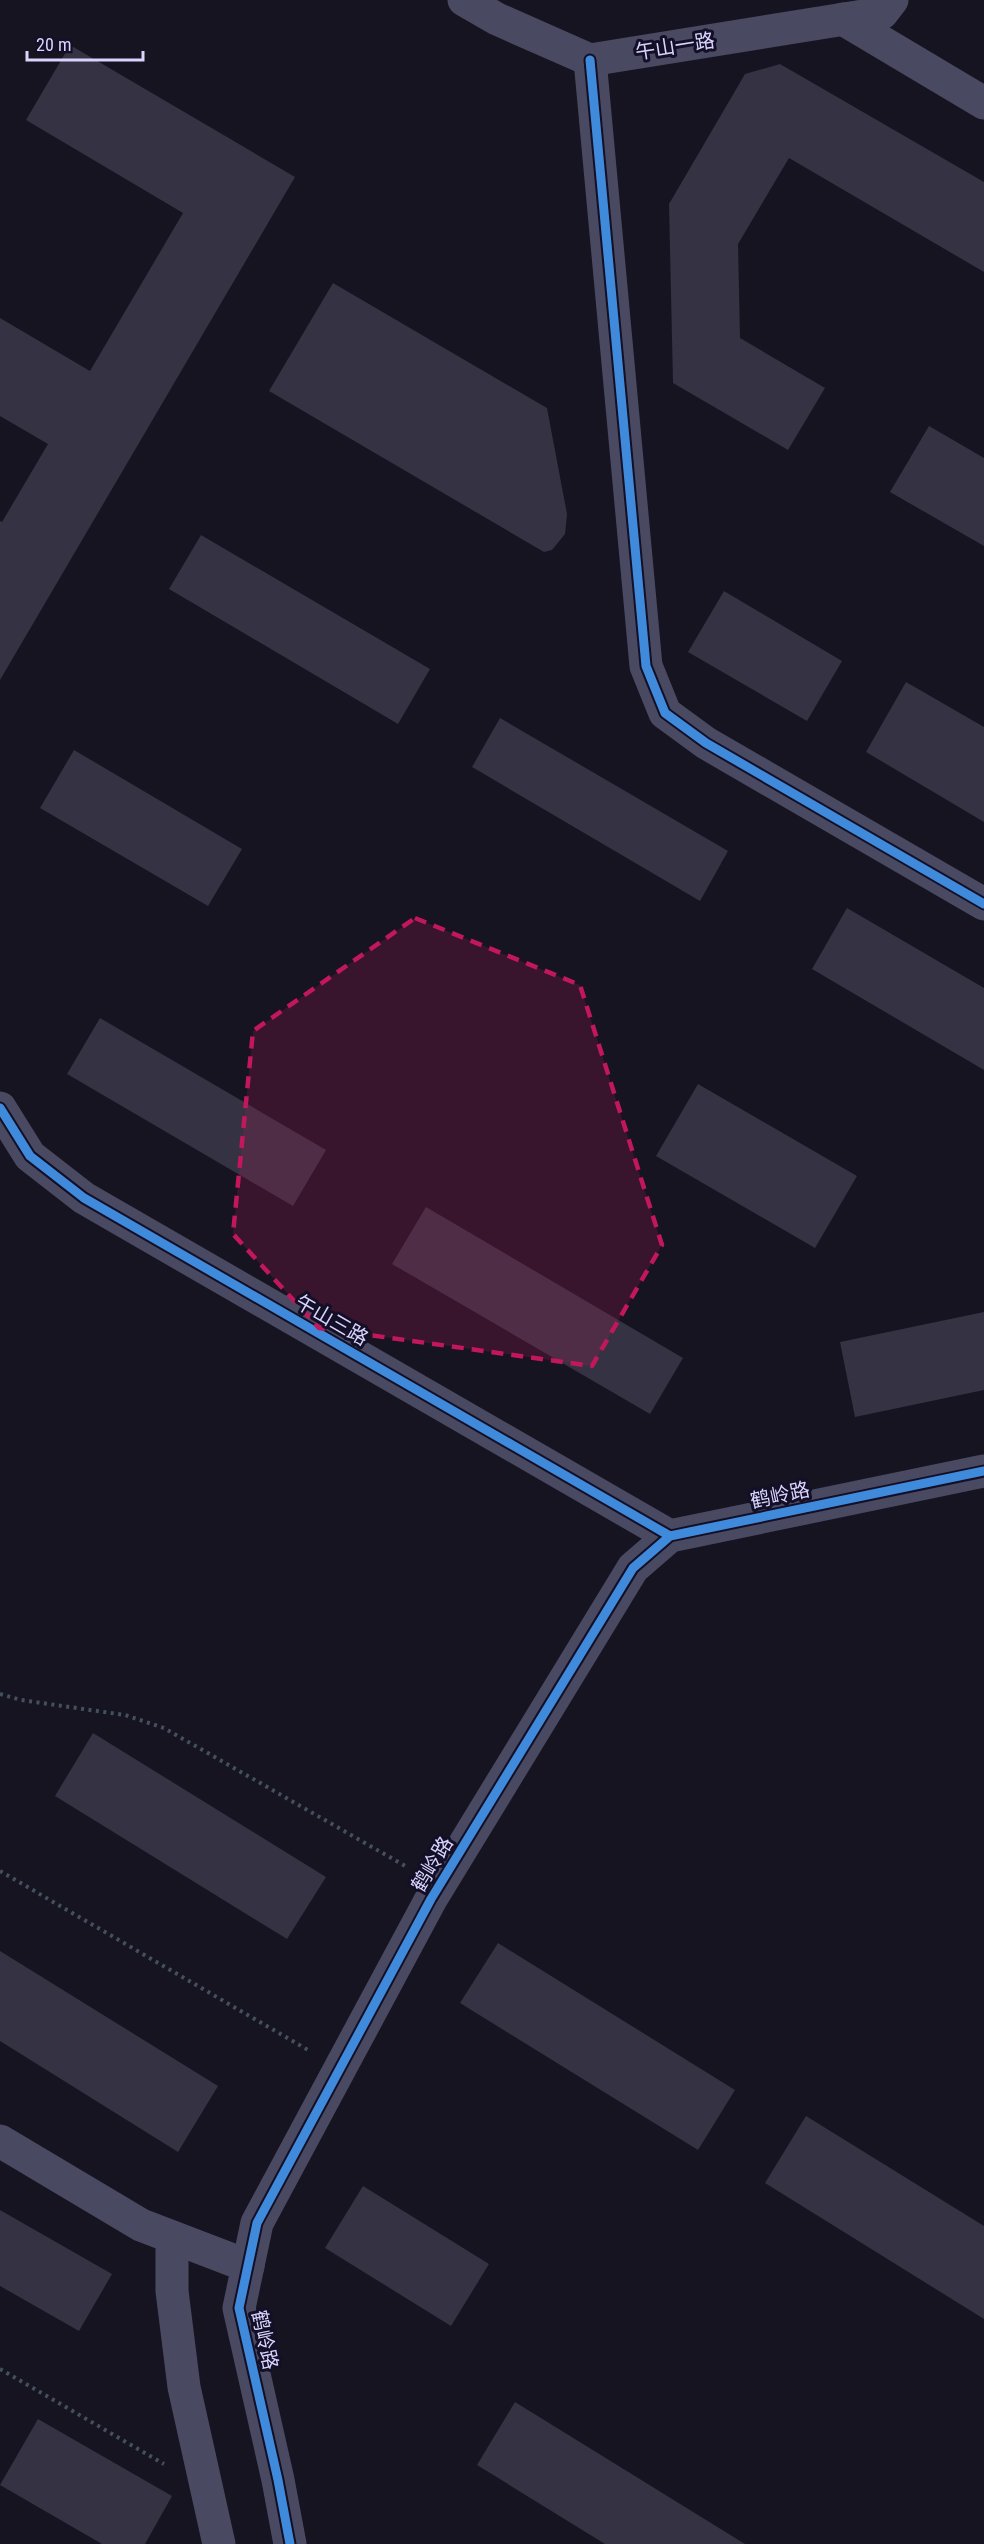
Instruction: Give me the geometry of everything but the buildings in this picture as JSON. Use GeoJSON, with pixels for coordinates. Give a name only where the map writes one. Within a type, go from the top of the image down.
{"type":"FeatureCollection","features":[{"type":"Feature","properties":{"kind":"street"},"geometry":{"type":"LineString","coordinates":[[464,0],[497,19],[590,60],[646,666],[665,713],[706,743],[984,904]]}},
{"type":"Feature","properties":{"kind":"street","name":"午山一路"},"geometry":{"type":"LineString","coordinates":[[590,60],[882,14],[892,0]]}},
{"type":"Feature","properties":{"kind":"street"},"geometry":{"type":"LineString","coordinates":[[843,20],[984,103]]}},
{"type":"Feature","properties":{"kind":"street","name":"午山三路"},"geometry":{"type":"LineString","coordinates":[[0,1108],[30,1156],[84,1198],[670,1536]]}},
{"type":"Feature","properties":{"kind":"street","name":"鹤岭路"},"geometry":{"type":"LineString","coordinates":[[290,2544],[239,2308],[257,2223],[439,1886],[633,1568],[670,1536],[984,1471]]}},
{"type":"Feature","properties":{"kind":"street"},"geometry":{"type":"LineString","coordinates":[[0,2141],[141,2225],[248,2266]]}},
{"type":"Feature","properties":{"kind":"street"},"geometry":{"type":"LineString","coordinates":[[172,2237],[172,2290],[184,2387],[219,2544]]}},
{"type":"Feature","properties":{"kind":"path"},"geometry":{"type":"LineString","coordinates":[[0,1694],[21,1700],[125,1715],[164,1728],[439,1886]]}},
{"type":"Feature","properties":{"kind":"path"},"geometry":{"type":"LineString","coordinates":[[0,1871],[340,2069]]}},
{"type":"Feature","properties":{"kind":"path"},"geometry":{"type":"LineString","coordinates":[[0,2369],[206,2488]]}},
{"type":"Feature","properties":{"kind":"highlighted area"},"geometry":{"type":"Polygon","coordinates":[[[415,918],[580,985],[662,1245],[592,1366],[319,1328],[233,1234],[253,1031],[415,918]]]}},
{"type":"Feature","properties":{"kind":"cycle path"},"geometry":{"type":"LineString","coordinates":[[590,60],[646,666],[665,713],[706,743],[984,904]]}},
{"type":"Feature","properties":{"kind":"cycle path"},"geometry":{"type":"LineString","coordinates":[[0,1108],[30,1156],[84,1198],[670,1536]]}},
{"type":"Feature","properties":{"kind":"cycle path"},"geometry":{"type":"LineString","coordinates":[[290,2544],[239,2308],[257,2223],[431,1899],[633,1568],[670,1536],[984,1471]]}}]}
